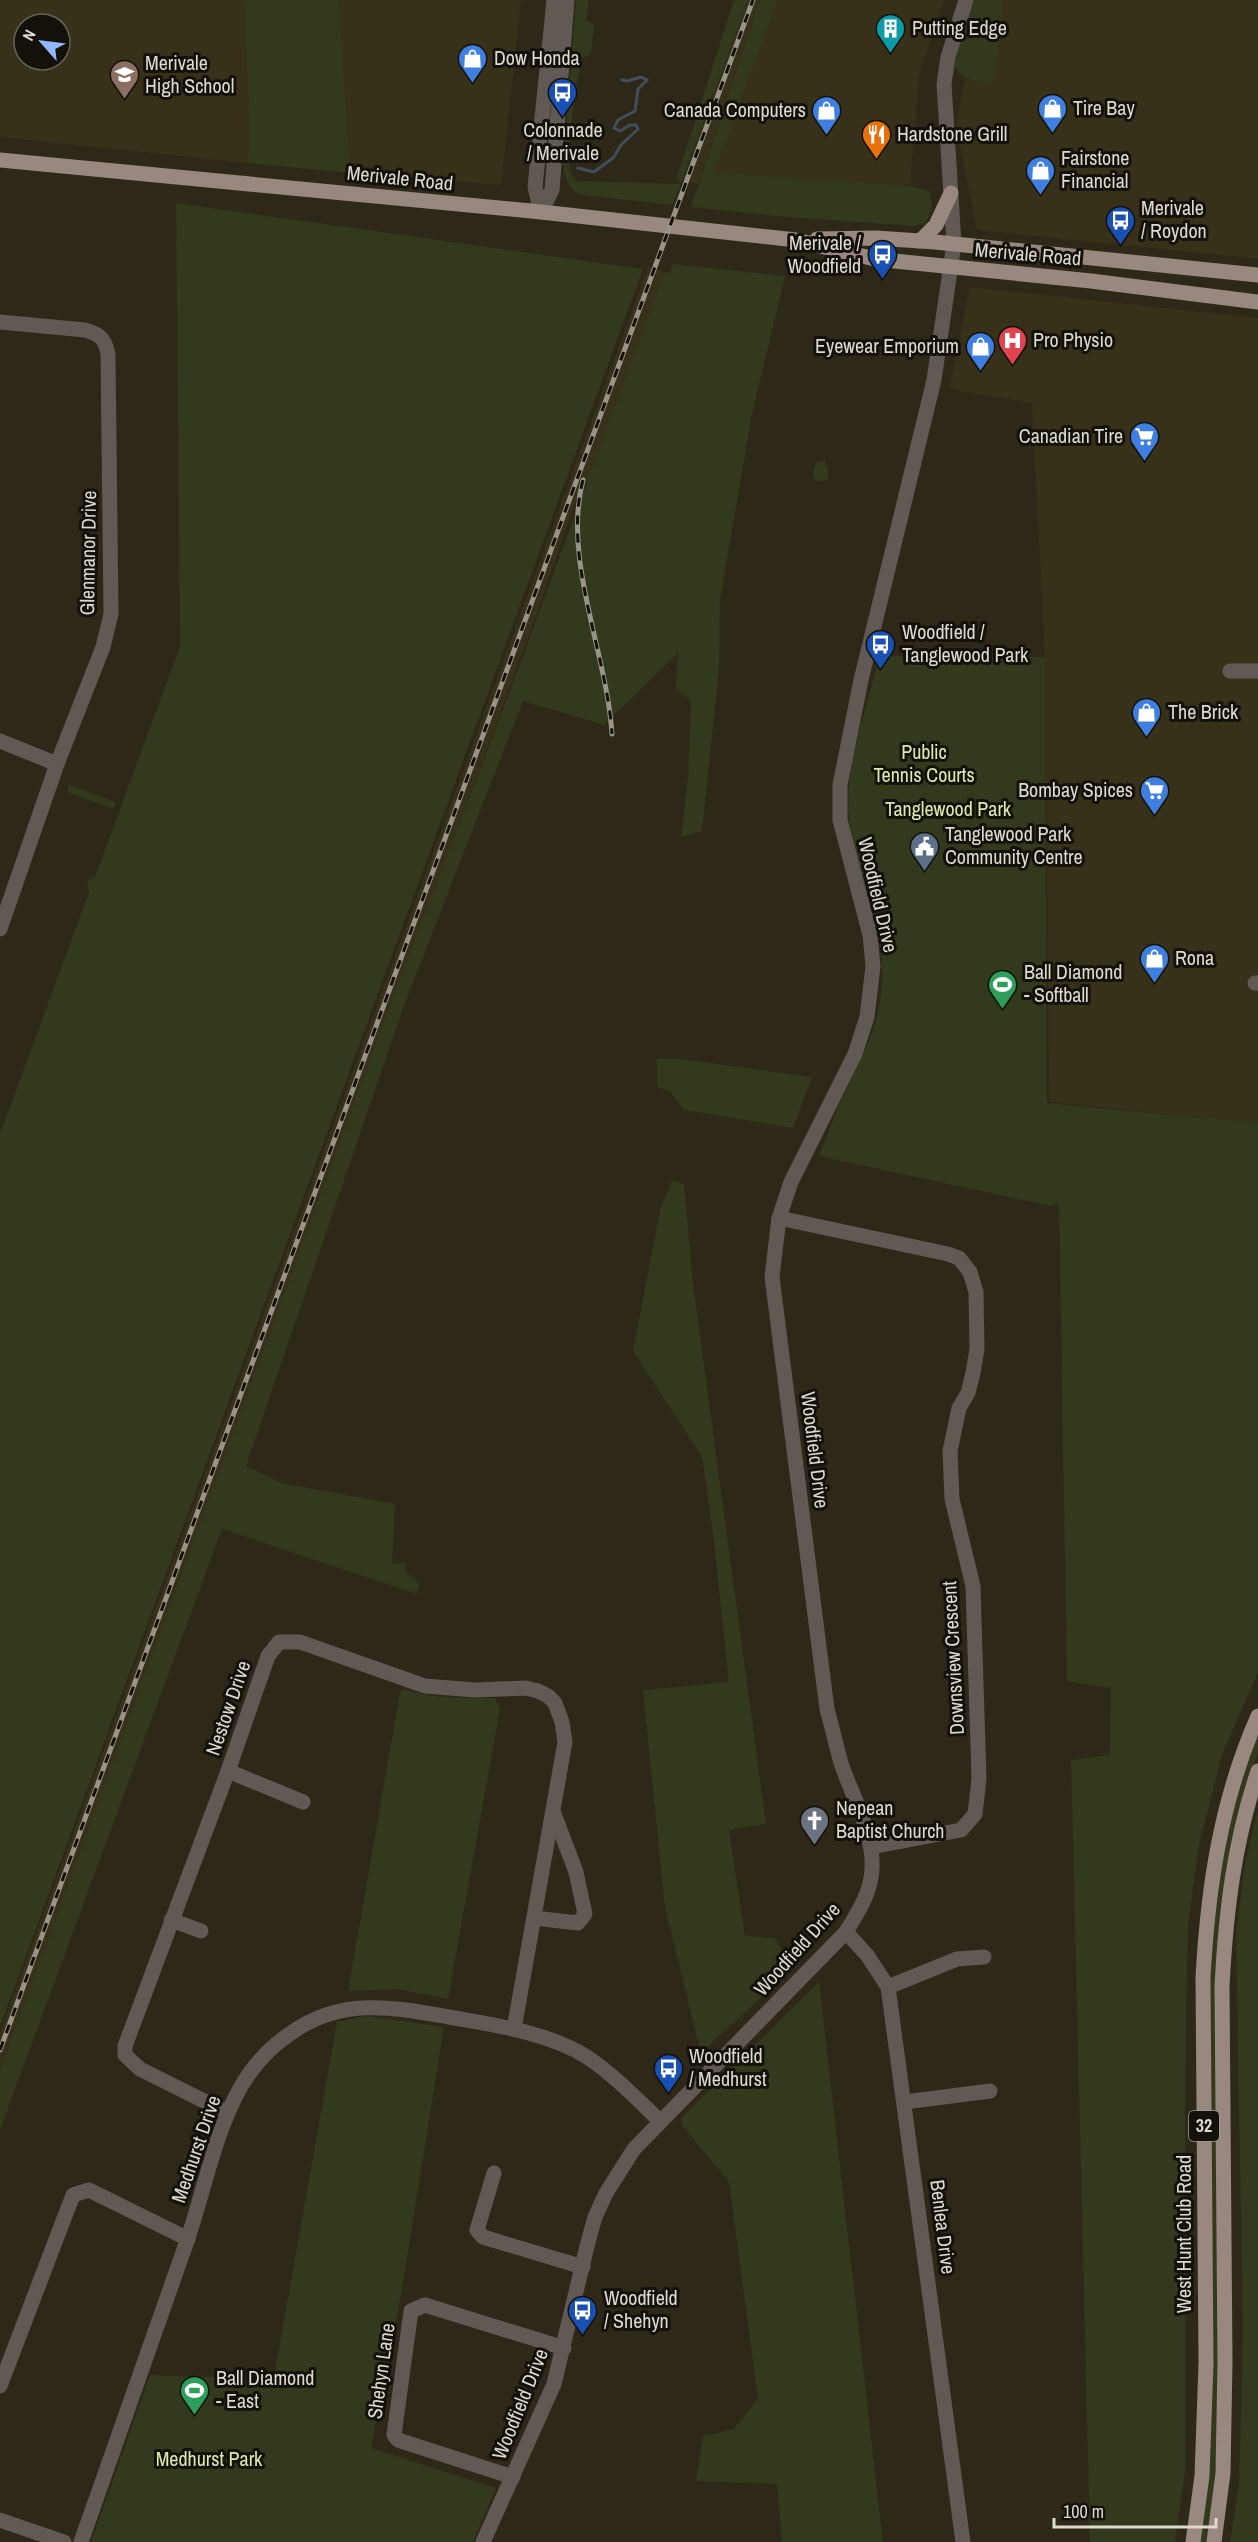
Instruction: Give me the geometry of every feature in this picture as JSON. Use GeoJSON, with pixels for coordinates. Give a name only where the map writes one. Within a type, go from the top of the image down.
{"type":"FeatureCollection","features":[{"type":"Feature","properties":{"kind":"main road","name":"Merivale Road"},"geometry":{"type":"LineString","coordinates":[[0,160],[541,212],[796,240],[875,259],[1091,281],[1258,302]]}},
{"type":"Feature","properties":{"kind":"main road"},"geometry":{"type":"LineString","coordinates":[[920,241],[936,225],[951,193]]}},
{"type":"Feature","properties":{"kind":"main road","name":"Merivale Road"},"geometry":{"type":"LineString","coordinates":[[796,240],[876,238],[920,241],[1258,275]]}},
{"type":"Feature","properties":{"kind":"main road","name":"West Hunt Club Road"},"geometry":{"type":"LineString","coordinates":[[1193,2542],[1202,2476],[1206,2364],[1203,1977],[1206,1917],[1216,1847],[1228,1798],[1258,1716]]}},
{"type":"Feature","properties":{"kind":"main road","name":"West Hunt Club Road"},"geometry":{"type":"LineString","coordinates":[[1214,2542],[1223,2473],[1226,2363],[1222,1986],[1233,1867],[1245,1810],[1258,1771]]}},
{"type":"Feature","properties":{"kind":"street"},"geometry":{"type":"LineString","coordinates":[[541,212],[535,187],[554,0]]}},
{"type":"Feature","properties":{"kind":"street"},"geometry":{"type":"LineString","coordinates":[[541,212],[552,190],[567,0]]}},
{"type":"Feature","properties":{"kind":"street","name":"Woodfield Drive"},"geometry":{"type":"LineString","coordinates":[[483,2542],[554,2384],[595,2217],[606,2193],[634,2149],[846,1932],[860,1910],[869,1888],[872,1868],[871,1847],[841,1761],[827,1709],[772,1277],[774,1244],[790,1182],[855,1054],[867,1017],[873,966],[870,935],[840,820],[840,785],[863,671],[934,380],[954,244],[944,84],[948,57],[966,0]]}},
{"type":"Feature","properties":{"kind":"street","name":"Glenmanor Drive"},"geometry":{"type":"LineString","coordinates":[[0,322],[97,333],[106,342],[111,614],[103,647],[57,764],[0,929]]}},
{"type":"Feature","properties":{"kind":"street"},"geometry":{"type":"LineString","coordinates":[[1230,671],[1258,671]]}},
{"type":"Feature","properties":{"kind":"street"},"geometry":{"type":"LineString","coordinates":[[0,741],[57,764]]}},
{"type":"Feature","properties":{"kind":"street","name":"Downsview Crescent"},"geometry":{"type":"LineString","coordinates":[[779,1218],[959,1258],[970,1272],[976,1292],[976,1349],[973,1373],[968,1392],[959,1408],[950,1451],[952,1499],[974,1586],[979,1779],[975,1814],[961,1830],[871,1847]]}},
{"type":"Feature","properties":{"kind":"street","name":"Nestow Drive"},"geometry":{"type":"LineString","coordinates":[[228,2113],[140,2069],[125,2055],[125,2046],[228,1771],[268,1656],[279,1642],[300,1642],[425,1686],[475,1690],[526,1688],[548,1696],[555,1704],[562,1722],[565,1742],[514,2029]]}},
{"type":"Feature","properties":{"kind":"street"},"geometry":{"type":"LineString","coordinates":[[228,1771],[303,1802]]}},
{"type":"Feature","properties":{"kind":"street","name":"Nestow Drive"},"geometry":{"type":"LineString","coordinates":[[534,1918],[578,1923],[585,1914],[576,1872],[554,1814]]}},
{"type":"Feature","properties":{"kind":"street"},"geometry":{"type":"LineString","coordinates":[[171,1920],[201,1931]]}},
{"type":"Feature","properties":{"kind":"street","name":"Benlea Drive"},"geometry":{"type":"LineString","coordinates":[[846,1932],[867,1954],[888,1987],[963,2542]]}},
{"type":"Feature","properties":{"kind":"street"},"geometry":{"type":"LineString","coordinates":[[888,1987],[957,1959],[984,1957]]}},
{"type":"Feature","properties":{"kind":"street","name":"Medhurst Drive"},"geometry":{"type":"LineString","coordinates":[[81,2542],[188,2239],[228,2113],[240,2088],[271,2048],[313,2019],[358,2007],[384,2006],[514,2029],[586,2057],[619,2082],[660,2121]]}},
{"type":"Feature","properties":{"kind":"street"},"geometry":{"type":"LineString","coordinates":[[905,2103],[990,2091]]}},
{"type":"Feature","properties":{"kind":"street"},"geometry":{"type":"LineString","coordinates":[[494,2172],[478,2221],[477,2230],[483,2237],[583,2267]]}},
{"type":"Feature","properties":{"kind":"street"},"geometry":{"type":"LineString","coordinates":[[0,2386],[73,2195],[88,2190],[188,2239]]}},
{"type":"Feature","properties":{"kind":"street","name":"Shehyn Lane"},"geometry":{"type":"LineString","coordinates":[[513,2477],[398,2440],[394,2435],[411,2311],[425,2305],[564,2348]]}},
{"type":"Feature","properties":{"kind":"street"},"geometry":{"type":"LineString","coordinates":[[0,2520],[64,2542]]}},
{"type":"Feature","properties":{"kind":"shaded area","name":"Merivale High School"},"geometry":{"type":"Polygon","coordinates":[[[0,0],[244,0],[250,141],[247,163],[0,137],[0,0]]]}},
{"type":"Feature","properties":{"kind":"shaded area"},"geometry":{"type":"Polygon","coordinates":[[[339,0],[521,0],[501,185],[350,173],[339,0]]]}},
{"type":"Feature","properties":{"kind":"shaded area"},"geometry":{"type":"Polygon","coordinates":[[[748,0],[760,0],[698,184],[683,181],[748,0]]]}},
{"type":"Feature","properties":{"kind":"shaded area"},"geometry":{"type":"Polygon","coordinates":[[[778,0],[944,0],[919,76],[910,186],[714,173],[778,0]]]}},
{"type":"Feature","properties":{"kind":"shaded area"},"geometry":{"type":"Polygon","coordinates":[[[980,0],[1258,0],[1258,259],[977,230],[956,128],[980,0]]]}},
{"type":"Feature","properties":{"kind":"shaded area"},"geometry":{"type":"Polygon","coordinates":[[[648,267],[665,272],[589,479],[576,500],[537,613],[0,2071],[0,2033],[648,267]]]}},
{"type":"Feature","properties":{"kind":"shaded area"},"geometry":{"type":"Polygon","coordinates":[[[970,287],[1258,318],[1258,1123],[1049,1102],[1045,657],[1032,403],[949,389],[970,287]]]}},
{"type":"Feature","properties":{"kind":"green space"},"geometry":{"type":"Polygon","coordinates":[[[244,0],[339,0],[350,173],[247,163],[250,141],[244,0]]]}},
{"type":"Feature","properties":{"kind":"green space"},"geometry":{"type":"Polygon","coordinates":[[[576,0],[589,0],[586,20],[594,25],[591,54],[581,59],[570,131],[569,170],[576,181],[681,184],[672,205],[583,195],[570,187],[568,183],[563,164],[576,0]]]}},
{"type":"Feature","properties":{"kind":"green space"},"geometry":{"type":"Polygon","coordinates":[[[734,0],[748,0],[681,184],[677,177],[734,0]]]}},
{"type":"Feature","properties":{"kind":"green space"},"geometry":{"type":"Polygon","coordinates":[[[760,0],[778,0],[714,173],[910,186],[930,191],[932,208],[926,223],[915,226],[691,207],[760,0]]]}},
{"type":"Feature","properties":{"kind":"green space"},"geometry":{"type":"Polygon","coordinates":[[[972,0],[1003,0],[995,77],[987,82],[968,78],[954,66],[972,0]]]}},
{"type":"Feature","properties":{"kind":"green space"},"geometry":{"type":"Polygon","coordinates":[[[176,203],[643,269],[0,2027],[0,1134],[89,892],[87,882],[95,877],[180,646],[176,203]]]}},
{"type":"Feature","properties":{"kind":"green space"},"geometry":{"type":"Polygon","coordinates":[[[673,264],[785,276],[752,414],[720,600],[719,669],[702,831],[681,837],[688,777],[691,701],[676,689],[678,653],[604,725],[523,701],[405,1003],[246,1466],[281,1483],[395,1504],[392,1564],[405,1562],[405,1571],[420,1583],[417,1594],[222,1529],[0,2130],[0,2071],[392,1001],[665,272],[670,273],[673,264]]]}},
{"type":"Feature","properties":{"kind":"green space"},"geometry":{"type":"Polygon","coordinates":[[[825,461],[828,479],[819,482],[813,478],[815,463],[825,461]]]}},
{"type":"Feature","properties":{"kind":"green space"},"geometry":{"type":"Polygon","coordinates":[[[880,656],[1045,657],[1047,1103],[1258,1123],[1258,1672],[1222,1755],[1199,1844],[1188,1925],[1185,2076],[1185,2471],[1175,2542],[1090,2542],[1071,1760],[1110,1755],[1111,1688],[1067,1681],[1059,1202],[1051,1206],[819,1156],[869,1041],[879,1008],[882,959],[874,915],[855,849],[848,806],[852,763],[880,656]]]}},
{"type":"Feature","properties":{"kind":"green space"},"geometry":{"type":"Polygon","coordinates":[[[69,785],[116,802],[113,809],[67,792],[69,785]]]}},
{"type":"Feature","properties":{"kind":"green space"},"geometry":{"type":"Polygon","coordinates":[[[657,1059],[681,1059],[812,1077],[793,1128],[684,1110],[671,1092],[657,1087],[657,1059]]]}},
{"type":"Feature","properties":{"kind":"green space"},"geometry":{"type":"Polygon","coordinates":[[[672,1181],[684,1184],[693,1284],[766,1824],[729,1830],[745,1936],[775,1938],[793,1968],[701,2053],[665,1908],[643,1690],[729,1682],[713,1533],[702,1457],[633,1351],[660,1210],[672,1181]]]}},
{"type":"Feature","properties":{"kind":"green space"},"geometry":{"type":"Polygon","coordinates":[[[404,1689],[437,1696],[495,1698],[500,1709],[448,1999],[398,1989],[348,1991],[400,1692],[404,1689]]]}},
{"type":"Feature","properties":{"kind":"green space"},"geometry":{"type":"Polygon","coordinates":[[[1258,1731],[1258,1752],[1230,1847],[1218,1941],[1219,2367],[1217,2451],[1208,2542],[1200,2542],[1208,2478],[1209,2016],[1212,1922],[1229,1818],[1258,1731]]]}},
{"type":"Feature","properties":{"kind":"green space"},"geometry":{"type":"Polygon","coordinates":[[[1258,1809],[1258,2542],[1230,2542],[1239,2486],[1243,2332],[1236,1934],[1245,1864],[1258,1809]]]}},
{"type":"Feature","properties":{"kind":"green space"},"geometry":{"type":"Polygon","coordinates":[[[819,1982],[883,2542],[782,2542],[777,2484],[696,2481],[703,2436],[734,2429],[758,2399],[729,2182],[681,2124],[682,2117],[819,1982]]]}},
{"type":"Feature","properties":{"kind":"green space","name":"Medhurst Park"},"geometry":{"type":"Polygon","coordinates":[[[366,2016],[444,2027],[402,2289],[371,2448],[496,2488],[473,2542],[91,2542],[150,2375],[263,2379],[273,2382],[337,2022],[366,2016]]]}},
{"type":"Feature","properties":{"kind":"waterway"},"geometry":{"type":"LineString","coordinates":[[578,168],[594,172],[613,158],[621,145],[638,129],[636,125],[630,125],[620,131],[614,128],[618,120],[635,111],[638,89],[647,80],[641,77],[622,80]]}},
{"type":"Feature","properties":{"kind":"railway"},"geometry":{"type":"LineString","coordinates":[[0,2050],[753,0]]}},
{"type":"Feature","properties":{"kind":"railway"},"geometry":{"type":"LineString","coordinates":[[583,480],[578,510],[578,542],[612,734]]}},
{"type":"Feature","properties":{"kind":"place","name":"Putting Edge"},"geometry":{"type":"Point","coordinates":[891,54]}},
{"type":"Feature","properties":{"kind":"place","name":"Dow Honda"},"geometry":{"type":"Point","coordinates":[473,84]}},
{"type":"Feature","properties":{"kind":"place","name":"Merivale High School"},"geometry":{"type":"Point","coordinates":[124,100]}},
{"type":"Feature","properties":{"kind":"place","name":"Colonnade / Merivale"},"geometry":{"type":"Point","coordinates":[563,118]}},
{"type":"Feature","properties":{"kind":"place","name":"Tire Bay"},"geometry":{"type":"Point","coordinates":[1052,134]}},
{"type":"Feature","properties":{"kind":"place","name":"Canada Computers"},"geometry":{"type":"Point","coordinates":[827,136]}},
{"type":"Feature","properties":{"kind":"place","name":"Hardstone Grill"},"geometry":{"type":"Point","coordinates":[876,160]}},
{"type":"Feature","properties":{"kind":"place","name":"Fairstone Financial"},"geometry":{"type":"Point","coordinates":[1040,196]}},
{"type":"Feature","properties":{"kind":"place","name":"Merivale / Roydon"},"geometry":{"type":"Point","coordinates":[1120,246]}},
{"type":"Feature","properties":{"kind":"place","name":"Merivale / Woodfield"},"geometry":{"type":"Point","coordinates":[882,280]}},
{"type":"Feature","properties":{"kind":"place","name":"Pro Physio"},"geometry":{"type":"Point","coordinates":[1012,366]}},
{"type":"Feature","properties":{"kind":"place","name":"Eyewear Emporium"},"geometry":{"type":"Point","coordinates":[980,372]}},
{"type":"Feature","properties":{"kind":"place","name":"Canadian Tire"},"geometry":{"type":"Point","coordinates":[1144,462]}},
{"type":"Feature","properties":{"kind":"place","name":"Woodfield / Tanglewood Park"},"geometry":{"type":"Point","coordinates":[881,670]}},
{"type":"Feature","properties":{"kind":"place","name":"The Brick"},"geometry":{"type":"Point","coordinates":[1147,738]}},
{"type":"Feature","properties":{"kind":"place","name":"Bombay Spices"},"geometry":{"type":"Point","coordinates":[1154,816]}},
{"type":"Feature","properties":{"kind":"place","name":"Tanglewood Park Community Centre"},"geometry":{"type":"Point","coordinates":[924,872]}},
{"type":"Feature","properties":{"kind":"place","name":"Rona"},"geometry":{"type":"Point","coordinates":[1154,984]}},
{"type":"Feature","properties":{"kind":"place","name":"Ball Diamond - Softball"},"geometry":{"type":"Point","coordinates":[1003,1010]}},
{"type":"Feature","properties":{"kind":"place","name":"Nepean Baptist Church"},"geometry":{"type":"Point","coordinates":[815,1846]}},
{"type":"Feature","properties":{"kind":"place","name":"Woodfield / Medhurst"},"geometry":{"type":"Point","coordinates":[668,2094]}},
{"type":"Feature","properties":{"kind":"place","name":"Woodfield / Shehyn"},"geometry":{"type":"Point","coordinates":[583,2336]}},
{"type":"Feature","properties":{"kind":"place","name":"Ball Diamond - East"},"geometry":{"type":"Point","coordinates":[195,2416]}},
{"type":"Feature","properties":{"kind":"park label","name":"Public Tennis Courts"},"geometry":{"type":"Point","coordinates":[924,764]}},
{"type":"Feature","properties":{"kind":"park label","name":"Tanglewood Park"},"geometry":{"type":"Point","coordinates":[948,809]}}]}
